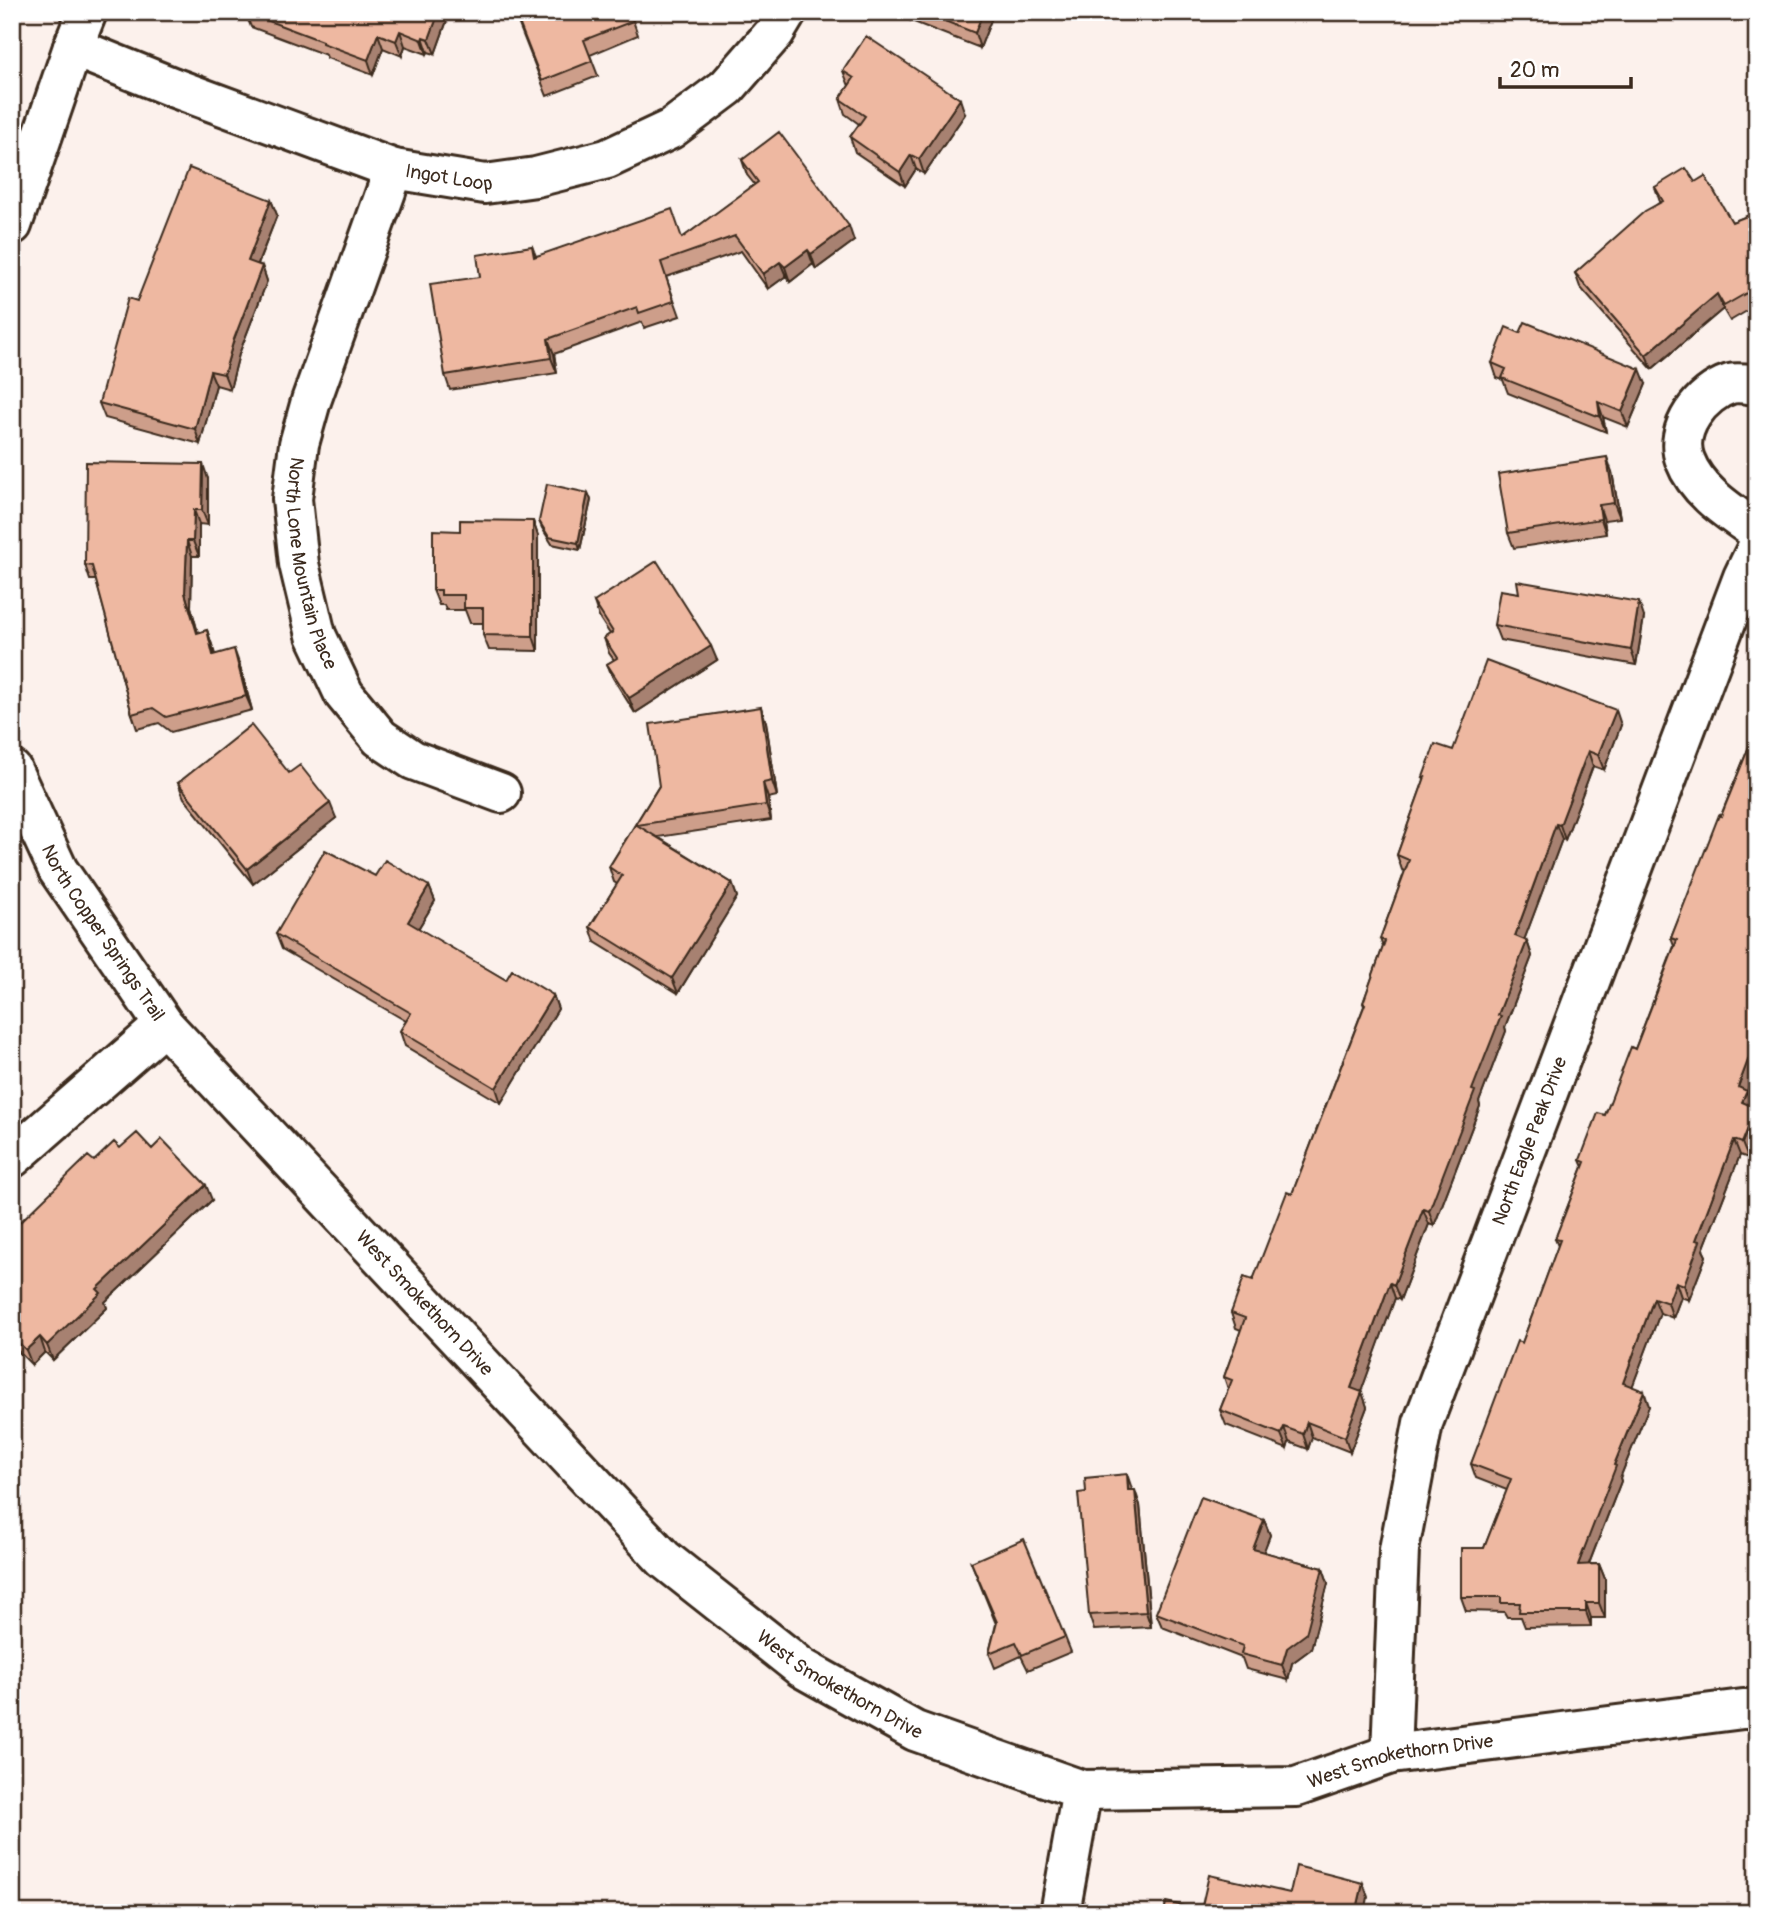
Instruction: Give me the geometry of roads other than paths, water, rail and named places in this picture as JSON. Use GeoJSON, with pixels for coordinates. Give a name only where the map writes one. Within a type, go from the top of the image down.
{"type":"FeatureCollection","features":[{"type":"Feature","properties":{"kind":"street","name":"Ingot Loop"},"geometry":{"type":"LineString","coordinates":[[80,29],[173,87],[394,169],[485,184],[536,177],[607,159],[671,129],[727,87],[775,32],[787,12]]}},
{"type":"Feature","properties":{"kind":"street"},"geometry":{"type":"LineString","coordinates":[[12,225],[80,29]]}},
{"type":"Feature","properties":{"kind":"street","name":"North Lone Mountain Place"},"geometry":{"type":"LineString","coordinates":[[394,169],[311,401],[299,444],[292,499],[299,564],[321,647],[344,694],[380,738],[413,760],[501,793]]}},
{"type":"Feature","properties":{"kind":"street"},"geometry":{"type":"LineString","coordinates":[[1757,385],[1733,383],[1715,391],[1700,403],[1689,420],[1682,441],[1684,459],[1698,482],[1721,505],[1757,531]]}},
{"type":"Feature","properties":{"kind":"street","name":"North Eagle Peak Drive"},"geometry":{"type":"LineString","coordinates":[[1391,1754],[1399,1550],[1423,1423],[1743,577],[1757,548]]}},
{"type":"Feature","properties":{"kind":"street","name":"North Copper Springs Trail"},"geometry":{"type":"LineString","coordinates":[[12,770],[58,870],[164,1025],[12,1158]]}},
{"type":"Feature","properties":{"kind":"street","name":"West Smokethorn Drive"},"geometry":{"type":"LineString","coordinates":[[164,1025],[664,1559],[802,1668],[915,1731],[1082,1790],[1296,1787],[1391,1754],[1757,1709]]}},
{"type":"Feature","properties":{"kind":"street"},"geometry":{"type":"LineString","coordinates":[[1060,1913],[1082,1790]]}}]}
